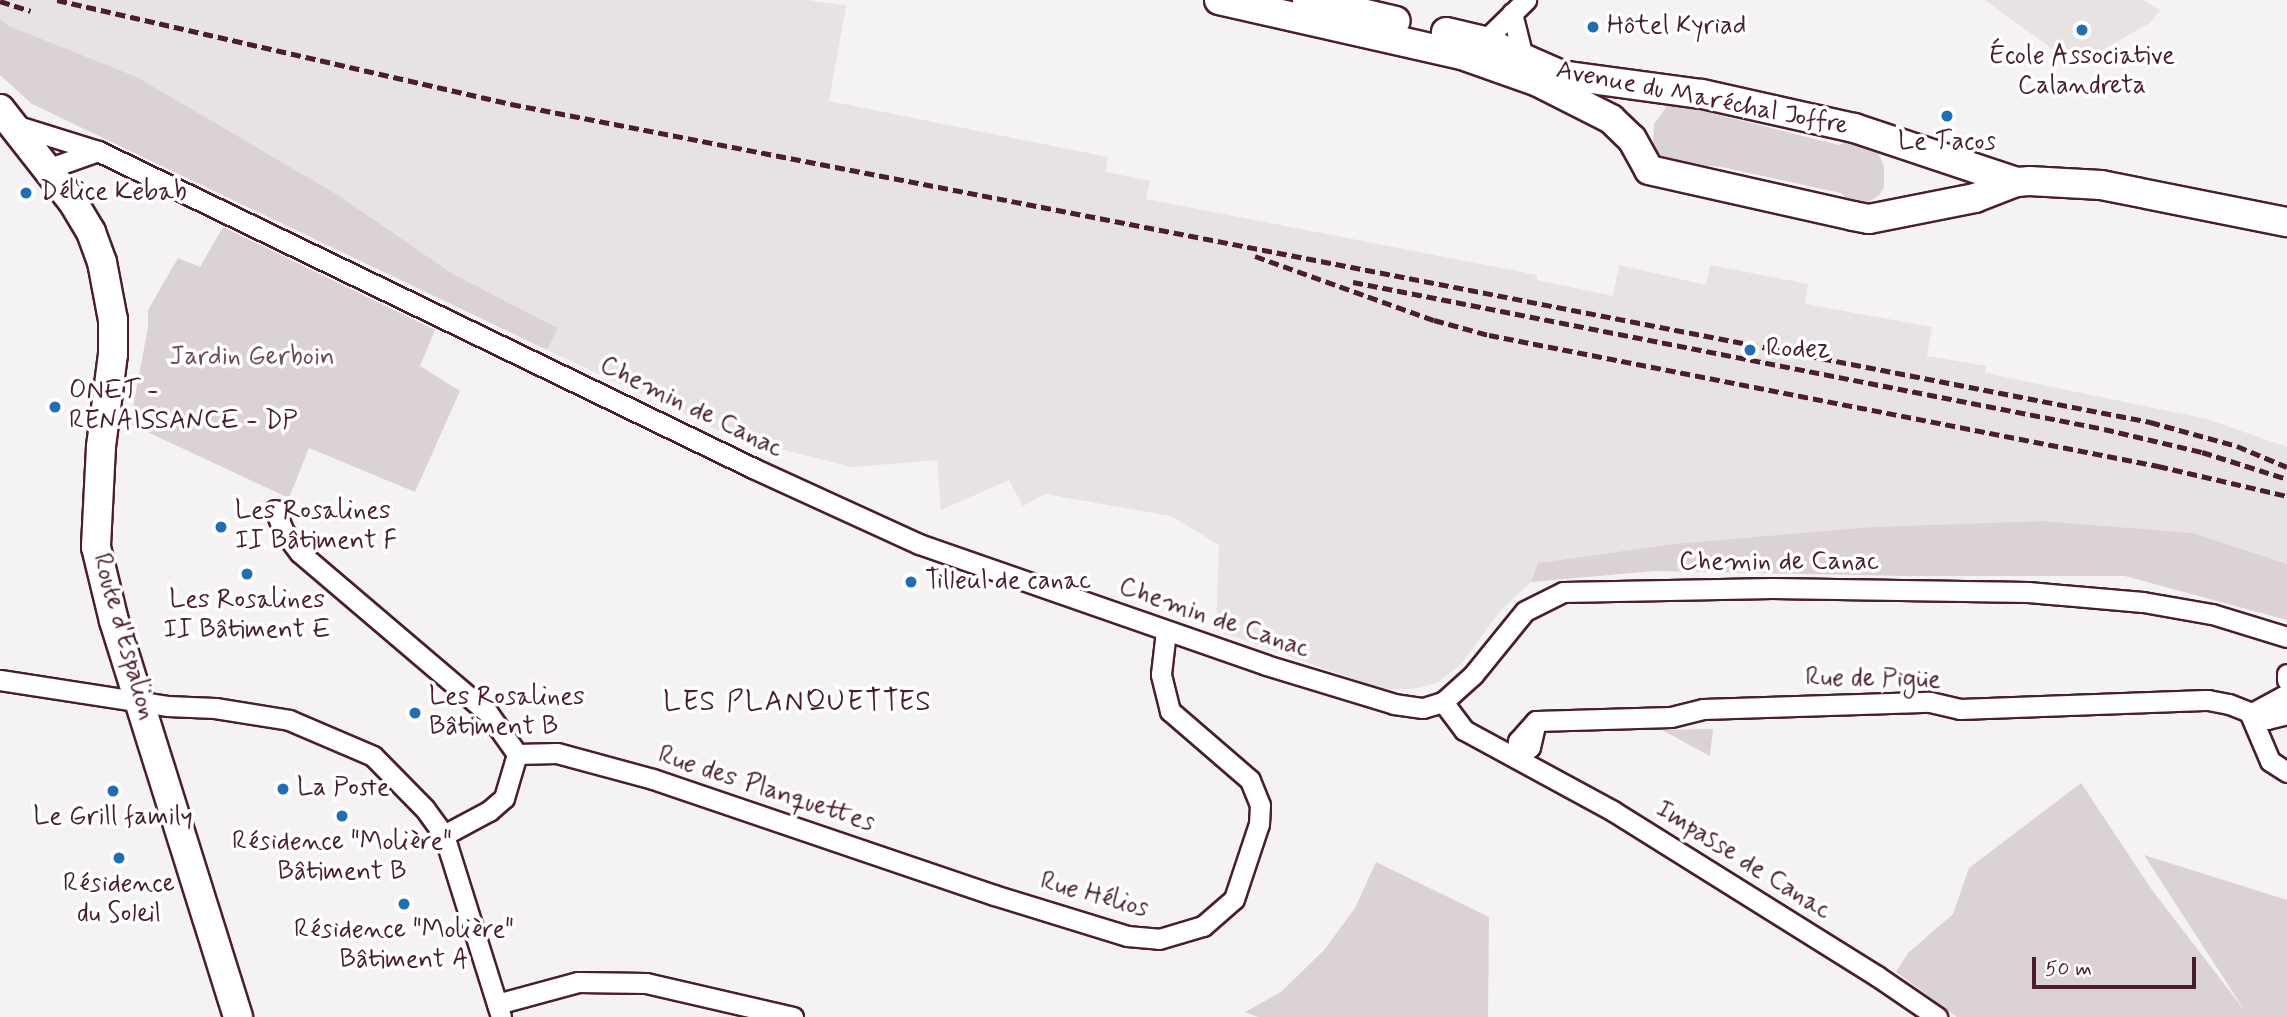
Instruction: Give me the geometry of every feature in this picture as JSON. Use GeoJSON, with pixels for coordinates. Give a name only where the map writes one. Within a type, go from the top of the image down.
{"type":"FeatureCollection","features":[{"type":"Feature","properties":{"kind":"main road","name":"Avenue du Maréchal Joffre"},"geometry":{"type":"LineString","coordinates":[[1219,0],[1462,55],[1538,82],[1611,119],[1632,139],[1649,170],[1672,177],[1869,219],[1975,198],[2016,182]]}},
{"type":"Feature","properties":{"kind":"main road","name":"Avenue du Maréchal Joffre"},"geometry":{"type":"LineString","coordinates":[[1307,0],[1484,41],[1561,75],[1702,94],[1854,128],[2016,182],[2101,185],[2287,222]]}},
{"type":"Feature","properties":{"kind":"main road","name":"Route d'Espalion"},"geometry":{"type":"LineString","coordinates":[[6,116],[91,232],[110,293],[113,354],[101,447],[96,547],[114,621],[238,1017]]}},
{"type":"Feature","properties":{"kind":"street"},"geometry":{"type":"LineString","coordinates":[[1484,41],[1519,7]]}},
{"type":"Feature","properties":{"kind":"street"},"geometry":{"type":"LineString","coordinates":[[1519,7],[1523,57]]}},
{"type":"Feature","properties":{"kind":"street","name":"Chemin de Canac"},"geometry":{"type":"LineString","coordinates":[[6,116],[98,151],[753,468],[919,544],[1321,684],[1394,705],[1423,708],[1443,702],[1473,675],[1525,611],[1563,592],[1613,589],[2028,592],[2143,602],[2212,614],[2280,634],[2287,651]]}},
{"type":"Feature","properties":{"kind":"street"},"geometry":{"type":"LineString","coordinates":[[47,169],[98,151]]}},
{"type":"Feature","properties":{"kind":"street"},"geometry":{"type":"LineString","coordinates":[[275,510],[284,532],[300,553],[488,713],[517,754],[504,798],[489,811],[444,835]]}},
{"type":"Feature","properties":{"kind":"street","name":"Rue Hélios"},"geometry":{"type":"LineString","coordinates":[[994,895],[1127,936],[1156,940],[1203,926],[1234,899],[1252,847],[1260,805],[1250,780],[1170,711],[1161,674],[1166,631]]}},
{"type":"Feature","properties":{"kind":"street"},"geometry":{"type":"LineString","coordinates":[[2287,674],[2287,680]]}},
{"type":"Feature","properties":{"kind":"street"},"geometry":{"type":"LineString","coordinates":[[0,680],[167,706],[215,708],[289,720],[373,756],[425,809],[444,835],[499,1010],[578,982],[646,983],[793,1017]]}},
{"type":"Feature","properties":{"kind":"street"},"geometry":{"type":"LineString","coordinates":[[2287,694],[2250,714],[2270,761],[2287,772]]}},
{"type":"Feature","properties":{"kind":"street","name":"Rue de Pigüe"},"geometry":{"type":"LineString","coordinates":[[1517,758],[1530,747],[1536,721],[1671,717],[1703,709],[1930,702],[1960,709],[2208,700],[2230,704],[2267,719],[2287,714]]}},
{"type":"Feature","properties":{"kind":"street"},"geometry":{"type":"LineString","coordinates":[[1443,702],[1464,730],[1517,758]]}},
{"type":"Feature","properties":{"kind":"street","name":"Rue des Planquettes"},"geometry":{"type":"LineString","coordinates":[[517,754],[556,753],[653,779],[994,895]]}},
{"type":"Feature","properties":{"kind":"street","name":"Impasse de Canac"},"geometry":{"type":"LineString","coordinates":[[1517,758],[1612,811],[1877,975],[1937,1017]]}},
{"type":"Feature","properties":{"kind":"shaded area"},"geometry":{"type":"Polygon","coordinates":[[[0,0],[809,0],[846,6],[829,101],[1108,157],[1106,172],[1150,181],[1146,199],[1537,275],[1537,280],[1613,296],[1619,265],[1706,285],[1710,265],[1808,284],[1805,304],[1932,327],[1927,356],[1986,366],[1985,373],[2207,419],[2287,447],[2287,564],[2193,533],[2043,521],[1872,527],[1673,544],[1538,563],[1531,582],[1500,611],[1461,664],[1437,683],[1412,689],[1382,689],[1216,630],[1219,545],[1171,516],[1045,494],[1023,506],[1009,480],[941,510],[937,460],[852,467],[736,438],[547,350],[557,327],[453,274],[338,195],[137,77],[9,26],[0,19],[0,0]]]}},
{"type":"Feature","properties":{"kind":"shaded area","name":"École Associative Calandreta"},"geometry":{"type":"Polygon","coordinates":[[[1985,0],[2142,0],[2160,10],[2150,23],[2100,51],[2062,56],[1985,0]]]}},
{"type":"Feature","properties":{"kind":"green space"},"geometry":{"type":"Polygon","coordinates":[[[0,19],[9,26],[137,77],[338,195],[453,274],[558,328],[547,350],[32,104],[0,75],[0,19]]]}},
{"type":"Feature","properties":{"kind":"green space"},"geometry":{"type":"Polygon","coordinates":[[[1694,99],[1700,110],[1839,145],[1853,137],[1875,147],[1884,166],[1884,187],[1879,195],[1860,208],[1853,206],[1841,193],[1722,167],[1688,164],[1676,168],[1660,161],[1653,145],[1654,124],[1667,106],[1678,100],[1694,99]]]}},
{"type":"Feature","properties":{"kind":"green space","name":"Jardin Gerboin"},"geometry":{"type":"Polygon","coordinates":[[[223,227],[435,330],[420,366],[460,391],[415,492],[309,448],[289,498],[130,424],[148,327],[148,310],[178,258],[200,267],[223,227]]]}},
{"type":"Feature","properties":{"kind":"green space"},"geometry":{"type":"Polygon","coordinates":[[[2043,521],[2193,533],[2287,564],[2287,620],[2125,576],[1905,576],[1654,571],[1531,582],[1538,563],[1673,544],[1872,527],[2043,521]]]}},
{"type":"Feature","properties":{"kind":"green space"},"geometry":{"type":"Polygon","coordinates":[[[1713,729],[1710,756],[1662,730],[1713,729]]]}},
{"type":"Feature","properties":{"kind":"green space"},"geometry":{"type":"Polygon","coordinates":[[[2081,783],[2152,890],[2245,1011],[2144,855],[2287,900],[2287,1017],[1957,1017],[1896,972],[1908,953],[1953,914],[1969,868],[2081,783]]]}},
{"type":"Feature","properties":{"kind":"green space"},"geometry":{"type":"Polygon","coordinates":[[[1376,862],[1489,917],[1488,1017],[1258,1017],[1245,1012],[1281,992],[1325,949],[1355,908],[1376,862]]]}},
{"type":"Feature","properties":{"kind":"railway"},"geometry":{"type":"LineString","coordinates":[[57,0],[511,104],[2150,422],[2237,446],[2287,467]]}},
{"type":"Feature","properties":{"kind":"railway"},"geometry":{"type":"LineString","coordinates":[[0,1],[30,11]]}},
{"type":"Feature","properties":{"kind":"railway"},"geometry":{"type":"LineString","coordinates":[[1255,256],[1434,320],[1489,335],[2158,466],[2287,496]]}},
{"type":"Feature","properties":{"kind":"railway"},"geometry":{"type":"LineString","coordinates":[[1353,282],[2104,429],[2202,452],[2287,479]]}},
{"type":"Feature","properties":{"kind":"place","name":"Hôtel Kyriad"},"geometry":{"type":"Point","coordinates":[1593,27]}},
{"type":"Feature","properties":{"kind":"place","name":"École Associative Calandreta"},"geometry":{"type":"Point","coordinates":[2082,30]}},
{"type":"Feature","properties":{"kind":"place","name":"Le Tacos"},"geometry":{"type":"Point","coordinates":[1947,116]}},
{"type":"Feature","properties":{"kind":"place","name":"Délice Kebab"},"geometry":{"type":"Point","coordinates":[26,193]}},
{"type":"Feature","properties":{"kind":"place","name":"Rodez"},"geometry":{"type":"Point","coordinates":[1750,350]}},
{"type":"Feature","properties":{"kind":"place","name":"ONET - RENAISSANCE - DP"},"geometry":{"type":"Point","coordinates":[55,407]}},
{"type":"Feature","properties":{"kind":"place","name":"Les Rosalines II Bâtiment F"},"geometry":{"type":"Point","coordinates":[221,527]}},
{"type":"Feature","properties":{"kind":"place","name":"Les Rosalines II Bâtiment E"},"geometry":{"type":"Point","coordinates":[247,574]}},
{"type":"Feature","properties":{"kind":"place","name":"Tilleul de canac"},"geometry":{"type":"Point","coordinates":[911,582]}},
{"type":"Feature","properties":{"kind":"place","name":"Les Rosalines Bâtiment B"},"geometry":{"type":"Point","coordinates":[415,713]}},
{"type":"Feature","properties":{"kind":"place","name":"La Poste"},"geometry":{"type":"Point","coordinates":[283,789]}},
{"type":"Feature","properties":{"kind":"place","name":"Le Grill family"},"geometry":{"type":"Point","coordinates":[113,791]}},
{"type":"Feature","properties":{"kind":"place","name":"Résidence \"Molière\" Bâtiment B"},"geometry":{"type":"Point","coordinates":[342,816]}},
{"type":"Feature","properties":{"kind":"place","name":"Résidence du Soleil"},"geometry":{"type":"Point","coordinates":[119,858]}},
{"type":"Feature","properties":{"kind":"place","name":"Résidence \"Molière\" Bâtiment A"},"geometry":{"type":"Point","coordinates":[404,904]}},
{"type":"Feature","properties":{"kind":"district","name":"LES PLANQUETTES"},"geometry":{"type":"Point","coordinates":[798,703]}}]}
